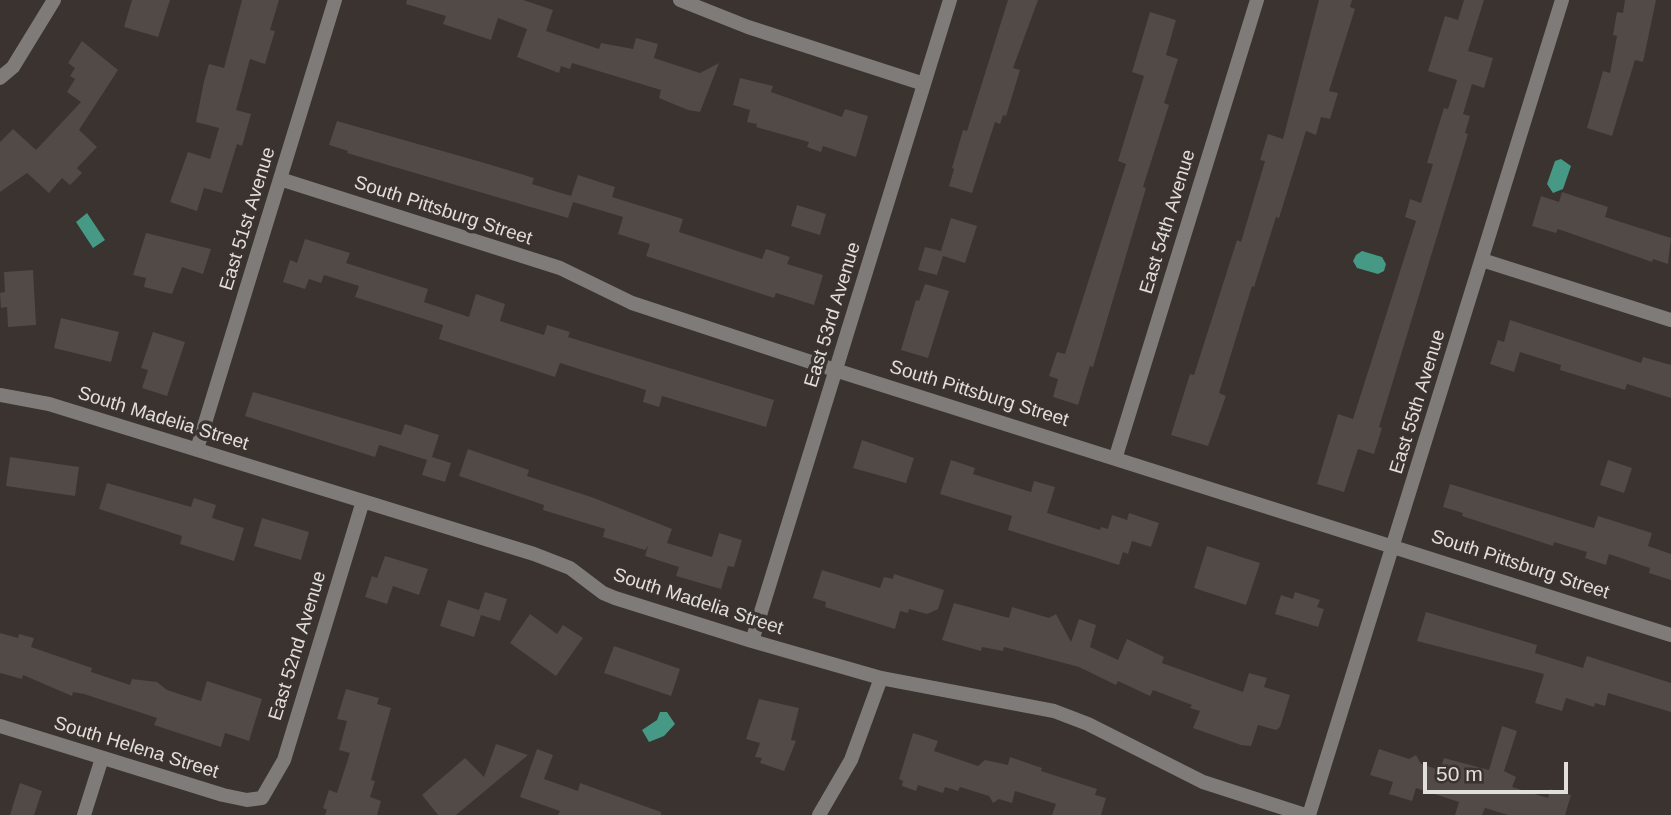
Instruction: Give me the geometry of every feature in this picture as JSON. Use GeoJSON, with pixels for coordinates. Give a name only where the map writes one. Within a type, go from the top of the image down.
{"type":"FeatureCollection","features":[{"type":"Feature","properties":{"kind":"street"},"geometry":{"type":"LineString","coordinates":[[0,78],[13,67],[54,0]]}},
{"type":"Feature","properties":{"kind":"street","name":"East 51st Avenue"},"geometry":{"type":"LineString","coordinates":[[197,449],[335,0]]}},
{"type":"Feature","properties":{"kind":"street"},"geometry":{"type":"LineString","coordinates":[[680,0],[748,27],[924,84]]}},
{"type":"Feature","properties":{"kind":"street","name":"East 53rd Avenue"},"geometry":{"type":"LineString","coordinates":[[752,640],[950,0]]}},
{"type":"Feature","properties":{"kind":"street","name":"East 54th Avenue"},"geometry":{"type":"LineString","coordinates":[[1115,456],[1257,0]]}},
{"type":"Feature","properties":{"kind":"street","name":"East 55th Avenue"},"geometry":{"type":"LineString","coordinates":[[1307,815],[1395,545],[1562,0]]}},
{"type":"Feature","properties":{"kind":"street","name":"South Pittsburg Street"},"geometry":{"type":"LineString","coordinates":[[280,179],[560,268],[632,303],[835,370],[1115,456],[1671,635]]}},
{"type":"Feature","properties":{"kind":"street"},"geometry":{"type":"LineString","coordinates":[[1482,260],[1671,320]]}},
{"type":"Feature","properties":{"kind":"street","name":"South Madelia Street"},"geometry":{"type":"LineString","coordinates":[[0,395],[49,404],[562,564],[603,593],[752,640],[881,678],[1054,711],[1088,723],[1210,785],[1307,815]]}},
{"type":"Feature","properties":{"kind":"street","name":"East 52nd Avenue"},"geometry":{"type":"LineString","coordinates":[[262,798],[284,760],[363,501]]}},
{"type":"Feature","properties":{"kind":"street"},"geometry":{"type":"LineString","coordinates":[[819,815],[851,760],[881,678]]}},
{"type":"Feature","properties":{"kind":"street","name":"South Helena Street"},"geometry":{"type":"LineString","coordinates":[[0,726],[223,795],[247,800],[262,798]]}},
{"type":"Feature","properties":{"kind":"street"},"geometry":{"type":"LineString","coordinates":[[84,815],[102,758]]}},
{"type":"Feature","properties":{"kind":"shaded area"},"geometry":{"type":"Polygon","coordinates":[[[1561,159],[1571,166],[1563,189],[1553,193],[1547,184],[1555,161],[1561,159]]]}},
{"type":"Feature","properties":{"kind":"shaded area"},"geometry":{"type":"Polygon","coordinates":[[[87,213],[105,240],[93,248],[76,222],[87,213]]]}},
{"type":"Feature","properties":{"kind":"shaded area"},"geometry":{"type":"Polygon","coordinates":[[[1362,251],[1382,257],[1386,264],[1384,271],[1378,274],[1357,268],[1353,261],[1362,251]]]}},
{"type":"Feature","properties":{"kind":"shaded area"},"geometry":{"type":"Polygon","coordinates":[[[660,712],[667,712],[675,724],[664,736],[649,742],[642,730],[657,720],[660,712]]]}},
{"type":"Feature","properties":{"kind":"building"},"geometry":{"type":"Polygon","coordinates":[[[132,0],[170,0],[158,37],[124,27],[132,0]]]}},
{"type":"Feature","properties":{"kind":"building"},"geometry":{"type":"Polygon","coordinates":[[[242,0],[279,0],[270,30],[275,31],[265,64],[250,59],[236,110],[251,114],[242,146],[237,144],[222,193],[204,188],[197,211],[170,202],[188,152],[210,159],[219,128],[196,122],[204,81],[209,64],[224,68],[242,0]]]}},
{"type":"Feature","properties":{"kind":"building"},"geometry":{"type":"Polygon","coordinates":[[[407,0],[523,0],[553,10],[546,31],[599,49],[601,43],[633,49],[636,38],[658,44],[654,58],[700,73],[719,63],[700,112],[688,110],[659,98],[661,90],[572,63],[570,69],[561,66],[559,73],[517,57],[527,29],[498,18],[491,40],[443,24],[446,16],[406,4],[407,0]]]}},
{"type":"Feature","properties":{"kind":"building"},"geometry":{"type":"Polygon","coordinates":[[[1008,0],[1038,0],[1013,68],[1020,70],[1006,116],[1003,115],[1000,124],[995,122],[972,193],[949,186],[954,169],[952,168],[963,130],[967,131],[1008,0]]]}},
{"type":"Feature","properties":{"kind":"building"},"geometry":{"type":"Polygon","coordinates":[[[1319,0],[1352,0],[1350,7],[1355,9],[1329,91],[1338,93],[1330,119],[1321,117],[1316,135],[1306,131],[1279,218],[1276,217],[1254,287],[1252,286],[1219,393],[1226,396],[1208,446],[1171,435],[1190,374],[1194,375],[1237,240],[1241,242],[1265,161],[1260,160],[1268,134],[1283,139],[1319,0]]]}},
{"type":"Feature","properties":{"kind":"building"},"geometry":{"type":"Polygon","coordinates":[[[1464,0],[1484,0],[1468,51],[1493,58],[1484,88],[1472,84],[1463,114],[1470,116],[1465,133],[1468,134],[1379,427],[1382,428],[1374,454],[1358,449],[1344,492],[1317,484],[1338,414],[1353,419],[1416,221],[1405,217],[1410,199],[1421,203],[1433,164],[1427,163],[1444,108],[1448,109],[1457,80],[1428,71],[1445,16],[1458,20],[1464,0]]]}},
{"type":"Feature","properties":{"kind":"building"},"geometry":{"type":"Polygon","coordinates":[[[1625,0],[1656,0],[1643,62],[1635,60],[1612,136],[1587,128],[1603,71],[1610,73],[1617,36],[1613,35],[1617,12],[1623,13],[1625,0]]]}},
{"type":"Feature","properties":{"kind":"building"},"geometry":{"type":"Polygon","coordinates":[[[1150,12],[1176,20],[1166,55],[1178,59],[1164,103],[1169,105],[1143,187],[1146,188],[1093,367],[1090,366],[1078,405],[1053,397],[1058,379],[1049,376],[1057,352],[1065,354],[1126,164],[1118,161],[1144,76],[1132,72],[1150,12]]]}},
{"type":"Feature","properties":{"kind":"building"},"geometry":{"type":"Polygon","coordinates":[[[82,41],[118,70],[79,130],[97,147],[77,168],[82,173],[70,185],[62,178],[49,193],[27,173],[0,192],[0,142],[13,129],[36,150],[81,102],[67,92],[75,79],[70,76],[75,68],[68,63],[82,41]]]}},
{"type":"Feature","properties":{"kind":"building"},"geometry":{"type":"Polygon","coordinates":[[[740,78],[773,86],[771,92],[842,117],[845,109],[868,116],[856,157],[823,146],[821,152],[807,147],[809,142],[747,122],[750,110],[733,105],[740,78]]]}},
{"type":"Feature","properties":{"kind":"building"},"geometry":{"type":"Polygon","coordinates":[[[337,121],[534,178],[532,184],[571,196],[578,175],[615,187],[612,197],[683,219],[679,232],[762,259],[766,249],[790,257],[787,264],[823,275],[814,305],[776,293],[774,298],[646,256],[650,244],[618,234],[623,217],[573,202],[568,218],[347,153],[348,151],[329,145],[337,121]]]}},
{"type":"Feature","properties":{"kind":"building"},"geometry":{"type":"Polygon","coordinates":[[[1562,192],[1608,207],[1605,217],[1671,238],[1668,264],[1653,259],[1652,262],[1558,229],[1556,233],[1532,226],[1541,196],[1559,202],[1562,192]]]}},
{"type":"Feature","properties":{"kind":"building"},"geometry":{"type":"Polygon","coordinates":[[[797,205],[826,214],[820,235],[791,226],[797,205]]]}},
{"type":"Feature","properties":{"kind":"building"},"geometry":{"type":"Polygon","coordinates":[[[951,218],[977,226],[965,263],[943,256],[937,275],[918,270],[925,247],[941,251],[951,218]]]}},
{"type":"Feature","properties":{"kind":"building"},"geometry":{"type":"Polygon","coordinates":[[[146,233],[211,249],[203,274],[182,267],[172,294],[144,287],[146,278],[133,275],[146,233]]]}},
{"type":"Feature","properties":{"kind":"building"},"geometry":{"type":"Polygon","coordinates":[[[305,239],[350,253],[346,263],[428,289],[424,302],[469,317],[476,294],[505,304],[500,321],[544,335],[547,325],[570,332],[568,337],[774,400],[766,427],[662,396],[659,407],[643,402],[646,390],[560,363],[555,377],[439,339],[443,325],[355,297],[359,286],[324,275],[321,283],[309,279],[305,289],[283,282],[290,260],[297,263],[305,239]]]}},
{"type":"Feature","properties":{"kind":"building"},"geometry":{"type":"Polygon","coordinates":[[[33,270],[36,325],[8,327],[7,307],[1,308],[0,293],[5,292],[4,272],[33,270]]]}},
{"type":"Feature","properties":{"kind":"building"},"geometry":{"type":"Polygon","coordinates":[[[925,284],[949,291],[928,358],[901,350],[916,300],[919,301],[925,284]]]}},
{"type":"Feature","properties":{"kind":"building"},"geometry":{"type":"Polygon","coordinates":[[[61,318],[119,332],[111,362],[54,348],[61,318]]]}},
{"type":"Feature","properties":{"kind":"building"},"geometry":{"type":"Polygon","coordinates":[[[1510,320],[1641,363],[1643,357],[1671,365],[1671,398],[1627,384],[1625,390],[1560,370],[1561,365],[1520,352],[1514,372],[1490,364],[1498,340],[1504,342],[1510,320]]]}},
{"type":"Feature","properties":{"kind":"building"},"geometry":{"type":"Polygon","coordinates":[[[153,332],[185,342],[167,396],[142,388],[148,370],[141,368],[153,332]]]}},
{"type":"Feature","properties":{"kind":"building"},"geometry":{"type":"Polygon","coordinates":[[[253,392],[401,435],[405,424],[439,435],[432,457],[451,463],[445,482],[422,475],[427,460],[379,445],[375,457],[245,416],[253,392]]]}},
{"type":"Feature","properties":{"kind":"building"},"geometry":{"type":"Polygon","coordinates":[[[862,440],[914,458],[906,483],[853,468],[862,440]]]}},
{"type":"Feature","properties":{"kind":"building"},"geometry":{"type":"Polygon","coordinates":[[[468,449],[529,470],[527,476],[594,498],[672,529],[667,543],[712,557],[719,533],[742,540],[734,567],[728,566],[721,589],[676,576],[679,567],[645,556],[648,546],[645,550],[603,537],[605,529],[543,510],[544,505],[459,476],[468,449]]]}},
{"type":"Feature","properties":{"kind":"building"},"geometry":{"type":"Polygon","coordinates":[[[10,457],[79,467],[75,496],[6,486],[10,457]]]}},
{"type":"Feature","properties":{"kind":"building"},"geometry":{"type":"Polygon","coordinates":[[[951,460],[975,468],[973,474],[1031,492],[1034,481],[1055,487],[1047,513],[1100,530],[1101,527],[1108,529],[1112,515],[1127,520],[1129,513],[1159,523],[1151,547],[1132,541],[1128,554],[1123,552],[1119,565],[1008,530],[1012,516],[940,494],[951,460]]]}},
{"type":"Feature","properties":{"kind":"building"},"geometry":{"type":"Polygon","coordinates":[[[1608,460],[1632,468],[1624,493],[1600,485],[1608,460]]]}},
{"type":"Feature","properties":{"kind":"building"},"geometry":{"type":"Polygon","coordinates":[[[107,483],[191,507],[194,498],[216,505],[212,518],[244,528],[234,561],[180,544],[182,536],[99,509],[107,483]]]}},
{"type":"Feature","properties":{"kind":"building"},"geometry":{"type":"Polygon","coordinates":[[[1450,484],[1594,528],[1598,516],[1652,533],[1648,546],[1671,554],[1671,580],[1649,573],[1650,568],[1609,554],[1606,565],[1585,558],[1587,552],[1554,542],[1553,546],[1462,516],[1463,513],[1443,507],[1450,484]]]}},
{"type":"Feature","properties":{"kind":"building"},"geometry":{"type":"Polygon","coordinates":[[[262,518],[309,532],[301,560],[254,546],[262,518]]]}},
{"type":"Feature","properties":{"kind":"building"},"geometry":{"type":"Polygon","coordinates":[[[1207,546],[1260,563],[1246,605],[1194,588],[1207,546]]]}},
{"type":"Feature","properties":{"kind":"building"},"geometry":{"type":"Polygon","coordinates":[[[385,556],[428,569],[419,595],[393,586],[387,604],[365,597],[372,576],[377,578],[385,556]]]}},
{"type":"Feature","properties":{"kind":"building"},"geometry":{"type":"Polygon","coordinates":[[[822,570],[880,588],[884,577],[893,579],[894,574],[944,590],[938,609],[927,614],[909,609],[908,613],[900,611],[895,629],[825,607],[826,602],[813,598],[822,570]]]}},
{"type":"Feature","properties":{"kind":"building"},"geometry":{"type":"Polygon","coordinates":[[[485,592],[507,599],[500,621],[481,615],[474,637],[440,626],[448,600],[479,610],[485,592]]]}},
{"type":"Feature","properties":{"kind":"building"},"geometry":{"type":"Polygon","coordinates":[[[1295,592],[1320,600],[1317,607],[1324,609],[1318,627],[1275,614],[1281,595],[1293,599],[1295,592]]]}},
{"type":"Feature","properties":{"kind":"building"},"geometry":{"type":"Polygon","coordinates":[[[954,603],[1009,618],[1012,607],[1049,618],[1056,614],[1071,642],[1079,619],[1096,625],[1090,647],[1118,660],[1127,639],[1164,657],[1162,663],[1243,692],[1249,673],[1267,678],[1264,687],[1290,695],[1280,727],[1276,730],[1258,725],[1251,746],[1241,745],[1193,728],[1200,711],[1190,708],[1192,705],[1153,690],[1150,696],[1118,681],[1116,685],[1079,667],[1004,647],[1003,651],[982,647],[981,651],[942,640],[954,603]]]}},
{"type":"Feature","properties":{"kind":"building"},"geometry":{"type":"Polygon","coordinates":[[[1426,612],[1537,645],[1535,653],[1583,668],[1587,656],[1671,683],[1671,712],[1608,693],[1605,706],[1595,703],[1594,707],[1566,698],[1562,711],[1535,703],[1544,674],[1417,641],[1426,612]]]}},
{"type":"Feature","properties":{"kind":"building"},"geometry":{"type":"Polygon","coordinates":[[[530,614],[557,634],[563,625],[583,638],[556,676],[510,643],[530,614]]]}},
{"type":"Feature","properties":{"kind":"building"},"geometry":{"type":"Polygon","coordinates":[[[0,633],[18,638],[19,634],[34,638],[31,647],[92,668],[91,672],[130,685],[132,679],[157,682],[167,690],[201,701],[207,681],[262,699],[249,741],[225,733],[221,747],[154,725],[157,718],[84,694],[73,692],[72,696],[23,675],[22,679],[0,673],[0,633]]]}},
{"type":"Feature","properties":{"kind":"building"},"geometry":{"type":"Polygon","coordinates":[[[614,646],[680,669],[671,696],[604,673],[614,646]]]}},
{"type":"Feature","properties":{"kind":"building"},"geometry":{"type":"Polygon","coordinates":[[[346,689],[379,698],[377,704],[391,708],[371,780],[375,781],[370,797],[381,801],[377,815],[325,815],[327,810],[323,808],[329,790],[337,793],[350,753],[339,750],[347,721],[337,719],[346,689]]]}},
{"type":"Feature","properties":{"kind":"building"},"geometry":{"type":"Polygon","coordinates":[[[759,699],[799,708],[791,740],[796,741],[784,771],[760,763],[762,758],[755,757],[760,743],[746,739],[759,699]]]}},
{"type":"Feature","properties":{"kind":"building"},"geometry":{"type":"Polygon","coordinates":[[[1502,726],[1517,731],[1504,771],[1516,777],[1512,787],[1548,798],[1550,789],[1571,795],[1565,815],[1508,815],[1485,808],[1482,815],[1455,815],[1459,802],[1416,788],[1412,801],[1389,794],[1393,782],[1370,775],[1379,749],[1409,759],[1416,755],[1421,764],[1440,770],[1444,758],[1489,770],[1502,726]]]}},
{"type":"Feature","properties":{"kind":"building"},"geometry":{"type":"Polygon","coordinates":[[[913,733],[938,741],[934,751],[978,766],[985,760],[1008,765],[1010,757],[1042,768],[1041,771],[1097,789],[1095,795],[1106,798],[1101,815],[1052,815],[1056,804],[1015,791],[1012,803],[999,799],[993,803],[989,796],[960,787],[958,791],[945,787],[943,793],[918,785],[916,791],[902,786],[903,781],[899,779],[913,733]]]}},
{"type":"Feature","properties":{"kind":"building"},"geometry":{"type":"Polygon","coordinates":[[[496,744],[528,755],[456,815],[438,815],[422,795],[465,758],[484,777],[496,744]]]}},
{"type":"Feature","properties":{"kind":"building"},"geometry":{"type":"Polygon","coordinates":[[[537,749],[553,755],[544,779],[578,791],[580,783],[661,812],[661,815],[558,815],[560,811],[520,797],[537,749]]]}},
{"type":"Feature","properties":{"kind":"building"},"geometry":{"type":"Polygon","coordinates":[[[20,783],[42,791],[34,815],[10,815],[20,783]]]}}]}
